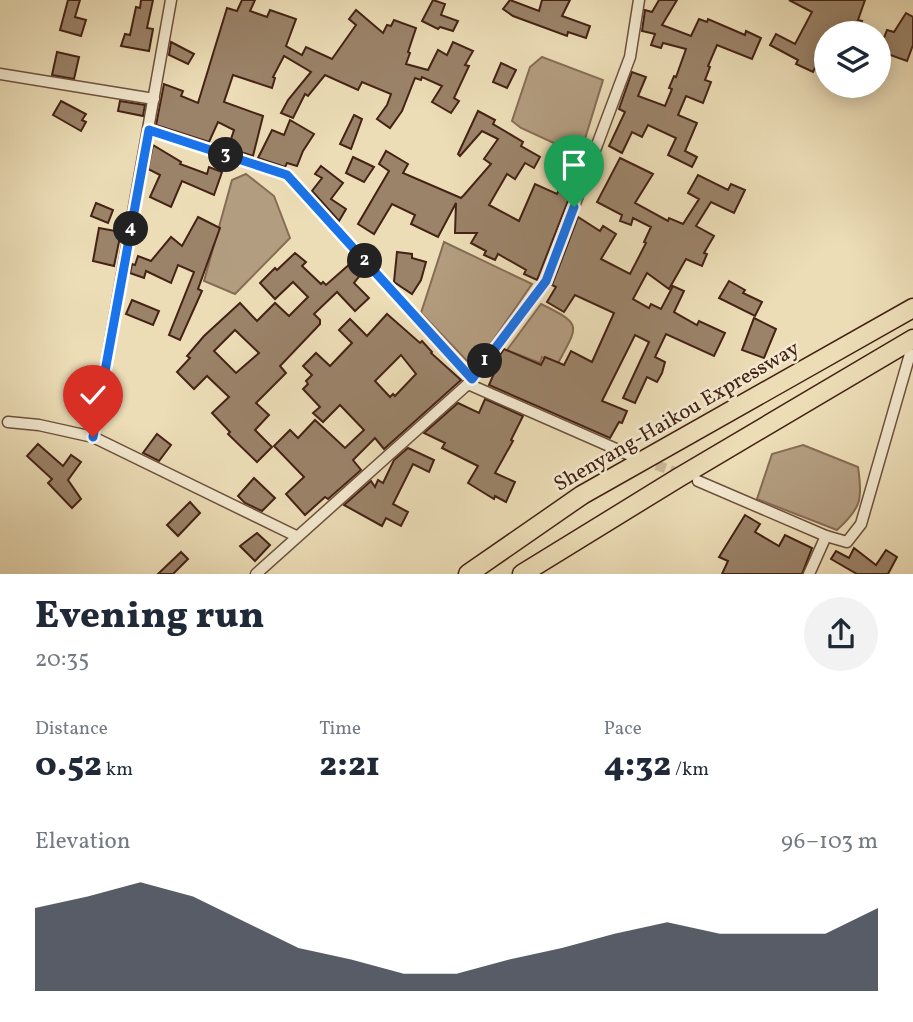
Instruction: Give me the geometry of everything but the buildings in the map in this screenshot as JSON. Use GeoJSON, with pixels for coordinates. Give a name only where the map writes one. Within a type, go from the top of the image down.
{"type":"FeatureCollection","features":[{"type":"Feature","properties":{"kind":"highway","name":"Shenyang-Haikou Expressway"},"geometry":{"type":"LineString","coordinates":[[468,574],[582,495],[913,308]]}},
{"type":"Feature","properties":{"kind":"highway"},"geometry":{"type":"LineString","coordinates":[[522,574],[678,478],[911,346]]}},
{"type":"Feature","properties":{"kind":"street"},"geometry":{"type":"LineString","coordinates":[[93,437],[171,0]]}},
{"type":"Feature","properties":{"kind":"street"},"geometry":{"type":"LineString","coordinates":[[256,574],[470,381],[546,281],[629,57],[639,0]]}},
{"type":"Feature","properties":{"kind":"street"},"geometry":{"type":"LineString","coordinates":[[0,74],[154,99]]}},
{"type":"Feature","properties":{"kind":"street"},"geometry":{"type":"LineString","coordinates":[[149,130],[287,175],[470,381],[632,456]]}},
{"type":"Feature","properties":{"kind":"street"},"geometry":{"type":"LineString","coordinates":[[698,481],[826,536],[847,542],[861,524],[911,346]]}},
{"type":"Feature","properties":{"kind":"street"},"geometry":{"type":"LineString","coordinates":[[8,422],[39,425],[93,437],[296,536]]}},
{"type":"Feature","properties":{"kind":"street"},"geometry":{"type":"LineString","coordinates":[[808,574],[826,536]]}},
{"type":"Feature","properties":{"kind":"shaded area"},"geometry":{"type":"Polygon","coordinates":[[[542,57],[603,80],[580,155],[521,128],[512,121],[530,67],[542,57]]]}},
{"type":"Feature","properties":{"kind":"shaded area"},"geometry":{"type":"Polygon","coordinates":[[[246,174],[274,196],[290,238],[235,294],[204,281],[232,180],[246,174]]]}},
{"type":"Feature","properties":{"kind":"shaded area"},"geometry":{"type":"Polygon","coordinates":[[[444,242],[532,284],[478,362],[472,366],[421,313],[444,242]]]}},
{"type":"Feature","properties":{"kind":"shaded area"},"geometry":{"type":"Polygon","coordinates":[[[541,304],[565,317],[573,327],[573,334],[557,365],[542,357],[540,363],[507,350],[541,304]]]}},
{"type":"Feature","properties":{"kind":"shaded area"},"geometry":{"type":"Polygon","coordinates":[[[803,445],[858,467],[860,496],[856,509],[837,530],[757,499],[772,454],[803,445]]]}},
{"type":"Feature","properties":{"kind":"tunnel"},"geometry":{"type":"LineString","coordinates":[[642,460],[684,475]]}},
{"type":"Feature","properties":{"kind":"route"},"geometry":{"type":"LineString","coordinates":[[93,437],[149,130],[287,175],[472,379],[546,281],[574,207]]}}]}
